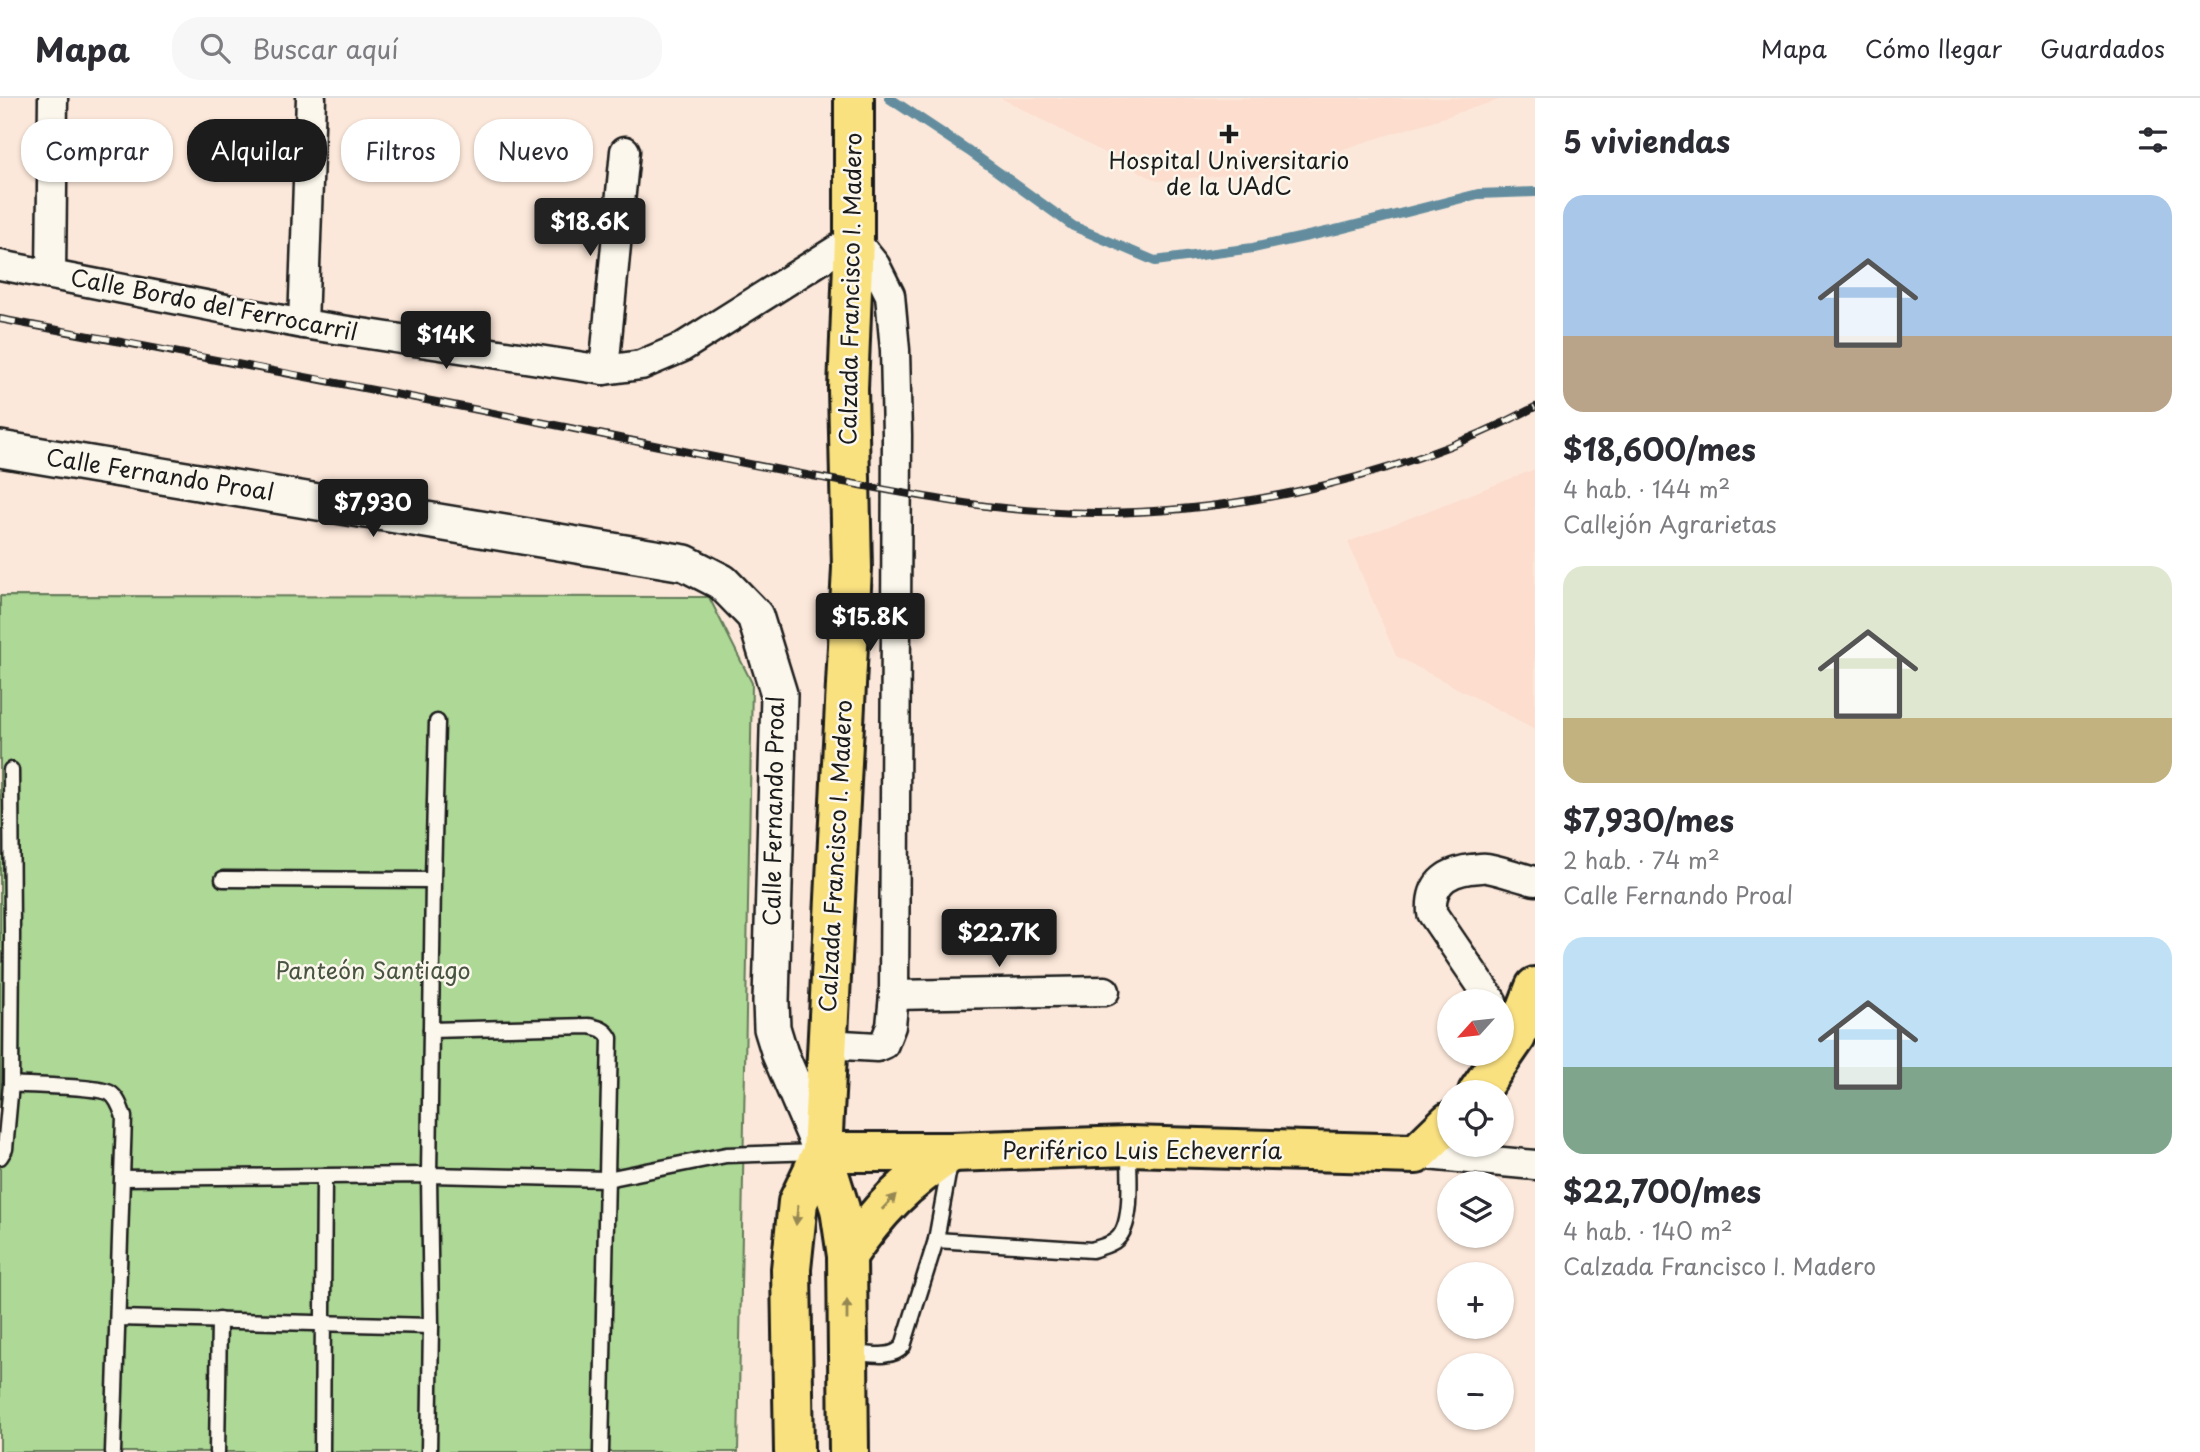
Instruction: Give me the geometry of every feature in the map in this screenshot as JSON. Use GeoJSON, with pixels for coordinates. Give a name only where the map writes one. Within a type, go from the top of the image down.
{"type":"FeatureCollection","features":[{"type":"Feature","properties":{"kind":"main road","name":"Calzada Francisco I. Madero"},"geometry":{"type":"LineString","coordinates":[[849,1452],[847,1256],[840,1209],[822,1152],[852,568],[848,389],[854,239],[854,98]]}},
{"type":"Feature","properties":{"kind":"main road"},"geometry":{"type":"LineString","coordinates":[[1514,1018],[1535,987]]}},
{"type":"Feature","properties":{"kind":"main road"},"geometry":{"type":"LineString","coordinates":[[1416,1154],[1437,1134]]}},
{"type":"Feature","properties":{"kind":"main road","name":"Periférico Luis Echeverría"},"geometry":{"type":"LineString","coordinates":[[822,1152],[952,1152],[1129,1146],[1416,1154]]}},
{"type":"Feature","properties":{"kind":"main road","name":"Calzada Francisco I. Madero"},"geometry":{"type":"LineString","coordinates":[[794,1452],[791,1269],[798,1202],[822,1152]]}},
{"type":"Feature","properties":{"kind":"main road"},"geometry":{"type":"LineString","coordinates":[[847,1256],[868,1225],[893,1197],[921,1173],[952,1152]]}},
{"type":"Feature","properties":{"kind":"street"},"geometry":{"type":"LineString","coordinates":[[51,274],[53,98]]}},
{"type":"Feature","properties":{"kind":"street"},"geometry":{"type":"LineString","coordinates":[[303,324],[311,98]]}},
{"type":"Feature","properties":{"kind":"street"},"geometry":{"type":"LineString","coordinates":[[604,370],[625,151]]}},
{"type":"Feature","properties":{"kind":"street"},"geometry":{"type":"LineString","coordinates":[[826,1044],[877,1047],[884,1044],[891,1026],[894,995],[895,351],[890,295],[875,265],[854,239]]}},
{"type":"Feature","properties":{"kind":"street","name":"Calle Bordo del Ferrocarril"},"geometry":{"type":"LineString","coordinates":[[0,265],[303,324],[604,370],[641,365],[681,348],[854,239]]}},
{"type":"Feature","properties":{"kind":"street","name":"Calle Fernando Proal"},"geometry":{"type":"LineString","coordinates":[[0,449],[685,563],[722,582],[755,616],[779,694],[772,1028],[780,1054],[822,1152]]}},
{"type":"Feature","properties":{"kind":"street"},"geometry":{"type":"LineString","coordinates":[[1484,989],[1432,912],[1431,901],[1435,888],[1444,878],[1457,871],[1484,867],[1535,881]]}},
{"type":"Feature","properties":{"kind":"street"},"geometry":{"type":"LineString","coordinates":[[894,995],[1105,991]]}},
{"type":"Feature","properties":{"kind":"street"},"geometry":{"type":"LineString","coordinates":[[1416,1154],[1535,1165]]}},
{"type":"Feature","properties":{"kind":"lane"},"geometry":{"type":"LineString","coordinates":[[429,1452],[429,1175],[438,722]]}},
{"type":"Feature","properties":{"kind":"lane"},"geometry":{"type":"LineString","coordinates":[[0,1157],[5,1149],[10,1084],[11,771]]}},
{"type":"Feature","properties":{"kind":"lane"},"geometry":{"type":"LineString","coordinates":[[223,879],[433,880]]}},
{"type":"Feature","properties":{"kind":"lane"},"geometry":{"type":"LineString","coordinates":[[431,1030],[589,1026],[600,1028],[607,1032],[610,1038],[601,1452]]}},
{"type":"Feature","properties":{"kind":"lane"},"geometry":{"type":"LineString","coordinates":[[10,1084],[96,1090],[111,1094],[124,1117],[113,1452]]}},
{"type":"Feature","properties":{"kind":"lane"},"geometry":{"type":"LineString","coordinates":[[936,1240],[1092,1250],[1107,1245],[1119,1238],[1128,1221],[1129,1146]]}},
{"type":"Feature","properties":{"kind":"lane"},"geometry":{"type":"LineString","coordinates":[[123,1178],[429,1175],[607,1179],[726,1155],[822,1152]]}},
{"type":"Feature","properties":{"kind":"lane"},"geometry":{"type":"LineString","coordinates":[[846,1352],[890,1355],[904,1346],[936,1240],[952,1152]]}},
{"type":"Feature","properties":{"kind":"lane"},"geometry":{"type":"LineString","coordinates":[[322,1452],[324,1176]]}},
{"type":"Feature","properties":{"kind":"lane"},"geometry":{"type":"LineString","coordinates":[[118,1318],[431,1326]]}},
{"type":"Feature","properties":{"kind":"lane"},"geometry":{"type":"LineString","coordinates":[[217,1452],[219,1320]]}},
{"type":"Feature","properties":{"kind":"shaded area","name":"Hospital Universitario de la UAdC"},"geometry":{"type":"Polygon","coordinates":[[[1001,98],[1505,98],[1274,171],[1157,181],[1001,98]]]}},
{"type":"Feature","properties":{"kind":"shaded area"},"geometry":{"type":"Polygon","coordinates":[[[1535,469],[1535,729],[1396,656],[1348,542],[1535,469]]]}},
{"type":"Feature","properties":{"kind":"green space","name":"Panteón Santiago"},"geometry":{"type":"Polygon","coordinates":[[[0,596],[709,597],[752,683],[738,1452],[0,1452],[0,596]]]}},
{"type":"Feature","properties":{"kind":"waterway"},"geometry":{"type":"LineString","coordinates":[[889,98],[969,151],[1073,226],[1155,261],[1253,248],[1478,194],[1535,192]]}},
{"type":"Feature","properties":{"kind":"railway"},"geometry":{"type":"LineString","coordinates":[[0,319],[893,491],[965,503],[1039,511],[1102,513],[1166,510],[1294,492],[1357,477],[1419,457],[1479,434],[1535,407]]}},
{"type":"Feature","properties":{"kind":"place","name":"Hospital Universitario de la UAdC"},"geometry":{"type":"Point","coordinates":[1229,134]}}]}
